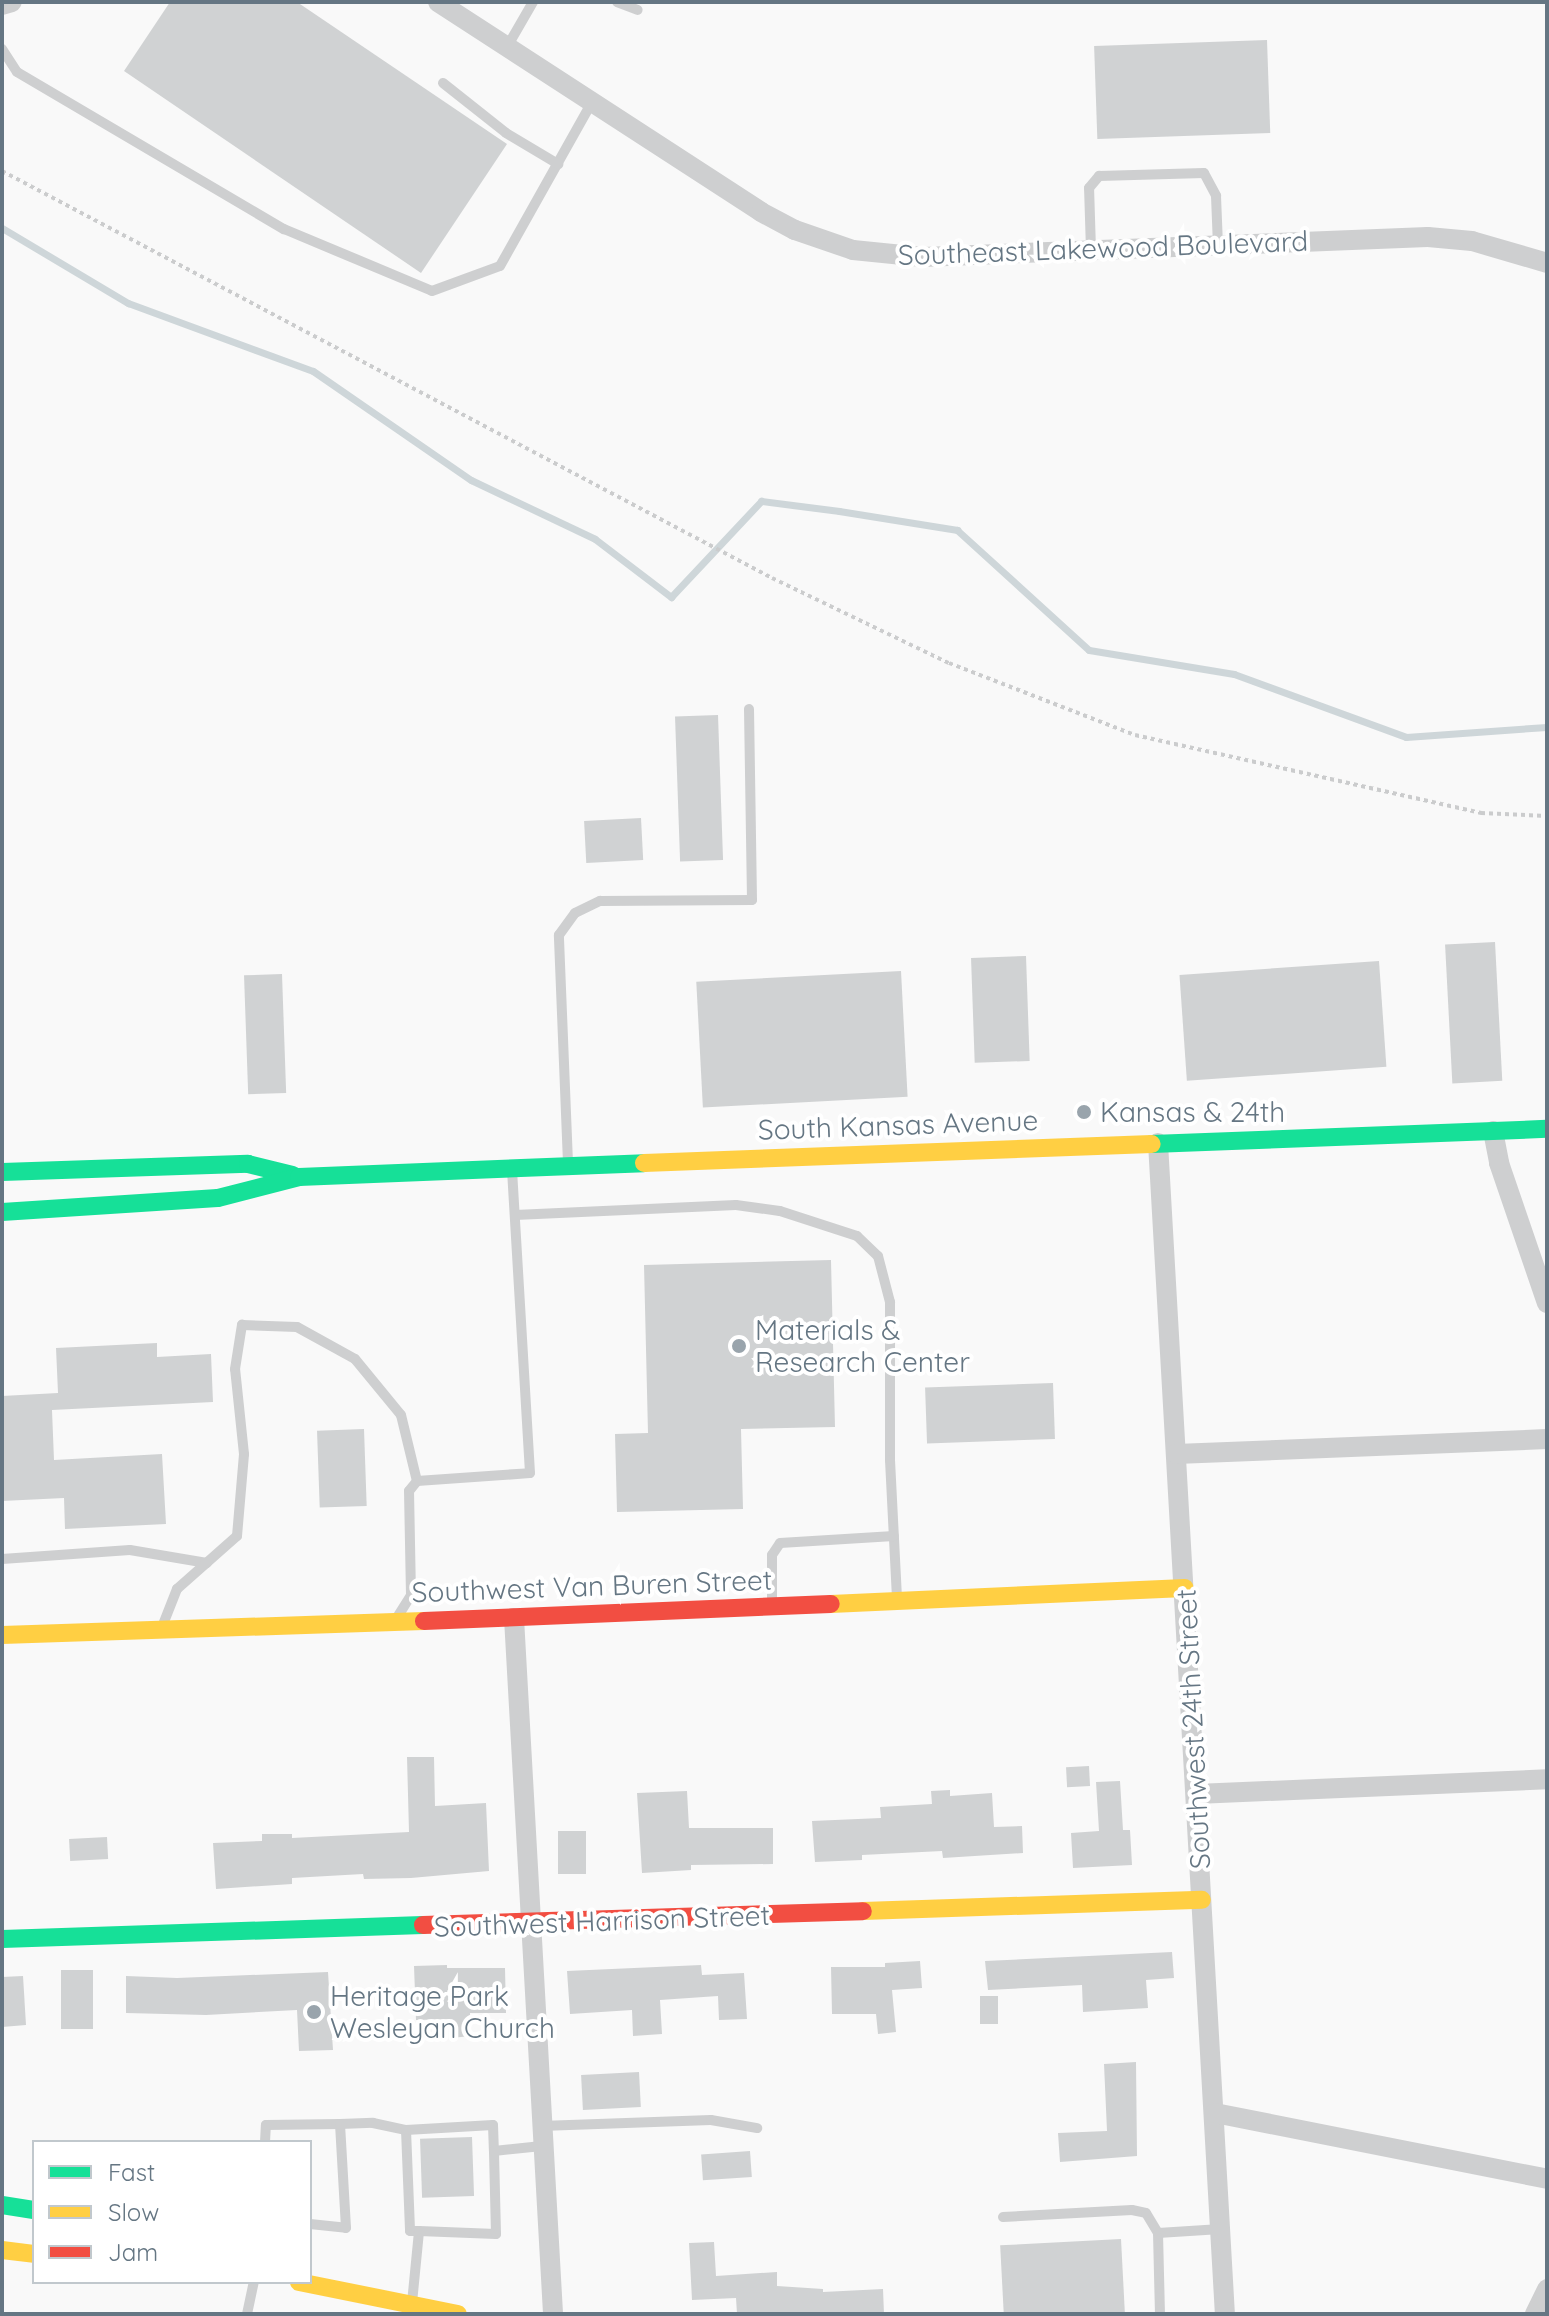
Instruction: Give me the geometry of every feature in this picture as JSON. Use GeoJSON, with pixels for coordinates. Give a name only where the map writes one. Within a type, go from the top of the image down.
{"type":"FeatureCollection","features":[{"type":"Feature","properties":{"kind":"street"},"geometry":{"type":"LineString","coordinates":[[2,5],[12,2]]}},
{"type":"Feature","properties":{"kind":"street","name":"Southeast Lakewood Boulevard"},"geometry":{"type":"LineString","coordinates":[[438,2],[761,212],[795,230],[853,250],[923,257],[1428,237],[1472,241],[1547,263]]}},
{"type":"Feature","properties":{"kind":"street","name":"South Kansas Avenue"},"geometry":{"type":"LineString","coordinates":[[2,1212],[218,1198],[299,1177],[1547,1129]]}},
{"type":"Feature","properties":{"kind":"street"},"geometry":{"type":"LineString","coordinates":[[1493,1131],[1499,1163],[1547,1303]]}},
{"type":"Feature","properties":{"kind":"street","name":"Southwest 24th Street"},"geometry":{"type":"LineString","coordinates":[[1158,1143],[1225,2314]]}},
{"type":"Feature","properties":{"kind":"street","name":"South Kansas Avenue"},"geometry":{"type":"LineString","coordinates":[[2,1172],[248,1164],[299,1177]]}},
{"type":"Feature","properties":{"kind":"street"},"geometry":{"type":"LineString","coordinates":[[1176,1454],[1547,1439]]}},
{"type":"Feature","properties":{"kind":"street","name":"Southwest Van Buren Street"},"geometry":{"type":"LineString","coordinates":[[2,1635],[514,1618],[1185,1588]]}},
{"type":"Feature","properties":{"kind":"street"},"geometry":{"type":"LineString","coordinates":[[514,1618],[553,2314]]}},
{"type":"Feature","properties":{"kind":"street"},"geometry":{"type":"LineString","coordinates":[[1196,1794],[1547,1779]]}},
{"type":"Feature","properties":{"kind":"street","name":"Southwest Harrison Street"},"geometry":{"type":"LineString","coordinates":[[2,1939],[1202,1900]]}},
{"type":"Feature","properties":{"kind":"street"},"geometry":{"type":"LineString","coordinates":[[1215,2113],[1547,2179]]}},
{"type":"Feature","properties":{"kind":"street"},"geometry":{"type":"LineString","coordinates":[[2,2205],[32,2210]]}},
{"type":"Feature","properties":{"kind":"street"},"geometry":{"type":"LineString","coordinates":[[2,2250],[32,2254]]}},
{"type":"Feature","properties":{"kind":"street"},"geometry":{"type":"LineString","coordinates":[[309,2284],[458,2314]]}},
{"type":"Feature","properties":{"kind":"street"},"geometry":{"type":"LineString","coordinates":[[1535,2314],[1547,2289]]}},
{"type":"Feature","properties":{"kind":"lane"},"geometry":{"type":"LineString","coordinates":[[507,47],[533,2]]}},
{"type":"Feature","properties":{"kind":"lane"},"geometry":{"type":"LineString","coordinates":[[617,2],[638,10]]}},
{"type":"Feature","properties":{"kind":"lane"},"geometry":{"type":"LineString","coordinates":[[2,49],[17,72],[284,229],[432,291],[500,266],[592,102]]}},
{"type":"Feature","properties":{"kind":"lane"},"geometry":{"type":"LineString","coordinates":[[443,83],[506,133],[558,164]]}},
{"type":"Feature","properties":{"kind":"lane"},"geometry":{"type":"LineString","coordinates":[[1091,250],[1089,188],[1099,176],[1204,173],[1216,196],[1218,245]]}},
{"type":"Feature","properties":{"kind":"lane"},"geometry":{"type":"LineString","coordinates":[[568,1165],[559,935],[575,913],[600,901],[752,900],[749,709]]}},
{"type":"Feature","properties":{"kind":"lane"},"geometry":{"type":"LineString","coordinates":[[391,1622],[404,1610],[411,1595],[409,1491],[417,1481],[530,1473],[511,1168]]}},
{"type":"Feature","properties":{"kind":"lane"},"geometry":{"type":"LineString","coordinates":[[515,1215],[736,1205],[780,1211],[857,1236],[878,1256],[890,1302],[897,1601]]}},
{"type":"Feature","properties":{"kind":"lane"},"geometry":{"type":"LineString","coordinates":[[161,1630],[177,1589],[237,1536],[244,1454],[235,1369],[242,1325],[297,1327],[355,1359],[401,1415],[417,1481]]}},
{"type":"Feature","properties":{"kind":"lane"},"geometry":{"type":"LineString","coordinates":[[772,1607],[772,1555],[780,1543],[894,1536]]}},
{"type":"Feature","properties":{"kind":"lane"},"geometry":{"type":"LineString","coordinates":[[2,1559],[130,1550],[207,1563]]}},
{"type":"Feature","properties":{"kind":"lane"},"geometry":{"type":"LineString","coordinates":[[494,2151],[542,2136],[711,2120],[757,2128]]}},
{"type":"Feature","properties":{"kind":"lane"},"geometry":{"type":"LineString","coordinates":[[265,2140],[266,2125],[373,2123],[406,2130],[493,2125],[496,2234],[410,2231],[406,2130]]}},
{"type":"Feature","properties":{"kind":"lane"},"geometry":{"type":"LineString","coordinates":[[312,2224],[346,2228],[340,2124]]}},
{"type":"Feature","properties":{"kind":"lane"},"geometry":{"type":"LineString","coordinates":[[1003,2217],[1132,2210],[1146,2213],[1158,2233],[1160,2314]]}},
{"type":"Feature","properties":{"kind":"lane"},"geometry":{"type":"LineString","coordinates":[[1158,2233],[1221,2229]]}},
{"type":"Feature","properties":{"kind":"lane"},"geometry":{"type":"LineString","coordinates":[[412,2305],[419,2231]]}},
{"type":"Feature","properties":{"kind":"lane"},"geometry":{"type":"LineString","coordinates":[[247,2314],[254,2284]]}},
{"type":"Feature","properties":{"kind":"path"},"geometry":{"type":"LineString","coordinates":[[2,171],[729,556],[949,663],[1135,735],[1481,813],[1547,816]]}},
{"type":"Feature","properties":{"kind":"building"},"geometry":{"type":"Polygon","coordinates":[[[170,2],[297,2],[507,144],[421,273],[124,71],[170,2]]]}},
{"type":"Feature","properties":{"kind":"building"},"geometry":{"type":"Polygon","coordinates":[[[1267,40],[1270,133],[1097,139],[1094,46],[1267,40]]]}},
{"type":"Feature","properties":{"kind":"building"},"geometry":{"type":"Polygon","coordinates":[[[718,715],[723,860],[680,861],[675,717],[718,715]]]}},
{"type":"Feature","properties":{"kind":"building"},"geometry":{"type":"Polygon","coordinates":[[[641,818],[643,860],[586,863],[584,821],[641,818]]]}},
{"type":"Feature","properties":{"kind":"building"},"geometry":{"type":"Polygon","coordinates":[[[1495,942],[1502,1081],[1452,1083],[1445,945],[1495,942]]]}},
{"type":"Feature","properties":{"kind":"building"},"geometry":{"type":"Polygon","coordinates":[[[1026,956],[1030,1061],[975,1063],[971,958],[1026,956]]]}},
{"type":"Feature","properties":{"kind":"building"},"geometry":{"type":"Polygon","coordinates":[[[1379,961],[1386,1067],[1187,1081],[1179,975],[1379,961]]]}},
{"type":"Feature","properties":{"kind":"building"},"geometry":{"type":"Polygon","coordinates":[[[901,971],[908,1097],[703,1108],[696,982],[901,971]]]}},
{"type":"Feature","properties":{"kind":"building"},"geometry":{"type":"Polygon","coordinates":[[[282,974],[286,1093],[248,1094],[244,975],[282,974]]]}},
{"type":"Feature","properties":{"kind":"building","name":"Materials & Research Center"},"geometry":{"type":"Polygon","coordinates":[[[831,1260],[835,1427],[741,1429],[743,1509],[617,1512],[615,1434],[648,1433],[644,1265],[831,1260]]]}},
{"type":"Feature","properties":{"kind":"building"},"geometry":{"type":"Polygon","coordinates":[[[157,1343],[157,1357],[211,1354],[213,1402],[52,1410],[54,1460],[162,1454],[166,1524],[65,1529],[64,1498],[2,1501],[2,1396],[58,1393],[56,1348],[157,1343]]]}},
{"type":"Feature","properties":{"kind":"building"},"geometry":{"type":"Polygon","coordinates":[[[1053,1383],[1055,1439],[927,1443],[925,1387],[1053,1383]]]}},
{"type":"Feature","properties":{"kind":"building"},"geometry":{"type":"Polygon","coordinates":[[[364,1429],[367,1506],[320,1508],[317,1431],[364,1429]]]}},
{"type":"Feature","properties":{"kind":"building"},"geometry":{"type":"Polygon","coordinates":[[[407,1757],[434,1757],[435,1806],[486,1803],[489,1871],[411,1878],[364,1879],[363,1874],[292,1878],[292,1884],[216,1889],[213,1843],[262,1841],[262,1834],[292,1834],[292,1838],[409,1832],[407,1757]]]}},
{"type":"Feature","properties":{"kind":"building"},"geometry":{"type":"Polygon","coordinates":[[[1089,1766],[1090,1786],[1067,1787],[1066,1767],[1089,1766]]]}},
{"type":"Feature","properties":{"kind":"building"},"geometry":{"type":"Polygon","coordinates":[[[1120,1781],[1123,1830],[1130,1830],[1132,1865],[1073,1868],[1071,1833],[1099,1831],[1096,1782],[1120,1781]]]}},
{"type":"Feature","properties":{"kind":"building"},"geometry":{"type":"Polygon","coordinates":[[[950,1790],[950,1796],[992,1793],[994,1827],[1022,1826],[1023,1853],[943,1858],[942,1851],[862,1855],[862,1860],[815,1862],[812,1821],[881,1818],[880,1807],[932,1804],[931,1791],[950,1790]]]}},
{"type":"Feature","properties":{"kind":"building"},"geometry":{"type":"Polygon","coordinates":[[[687,1791],[689,1828],[773,1828],[773,1864],[691,1865],[691,1870],[642,1873],[637,1793],[687,1791]]]}},
{"type":"Feature","properties":{"kind":"building"},"geometry":{"type":"Polygon","coordinates":[[[558,1831],[586,1831],[586,1874],[558,1874],[558,1831]]]}},
{"type":"Feature","properties":{"kind":"building"},"geometry":{"type":"Polygon","coordinates":[[[107,1837],[108,1859],[70,1861],[69,1839],[107,1837]]]}},
{"type":"Feature","properties":{"kind":"building"},"geometry":{"type":"Polygon","coordinates":[[[1172,1952],[1174,1978],[1146,1980],[1148,2008],[1083,2012],[1082,1985],[988,1990],[985,1961],[1172,1952]]]}},
{"type":"Feature","properties":{"kind":"building"},"geometry":{"type":"Polygon","coordinates":[[[920,1961],[922,1988],[892,1990],[896,2032],[878,2034],[876,2014],[832,2014],[831,1967],[885,1967],[885,1963],[920,1961]]]}},
{"type":"Feature","properties":{"kind":"building"},"geometry":{"type":"Polygon","coordinates":[[[447,1965],[447,1968],[505,1968],[506,2013],[470,2013],[471,2036],[451,2038],[450,2019],[416,2020],[414,1966],[447,1965]]]}},
{"type":"Feature","properties":{"kind":"building"},"geometry":{"type":"Polygon","coordinates":[[[701,1965],[702,1975],[744,1973],[747,2019],[719,2020],[718,1996],[660,2000],[662,2034],[633,2036],[632,2010],[570,2014],[567,1971],[701,1965]]]}},
{"type":"Feature","properties":{"kind":"building"},"geometry":{"type":"Polygon","coordinates":[[[61,1970],[93,1970],[93,2029],[61,2029],[61,1970]]]}},
{"type":"Feature","properties":{"kind":"building"},"geometry":{"type":"Polygon","coordinates":[[[328,1972],[333,2050],[299,2051],[297,2010],[206,2015],[126,2013],[126,1976],[177,1978],[328,1972]]]}},
{"type":"Feature","properties":{"kind":"building"},"geometry":{"type":"Polygon","coordinates":[[[23,1976],[26,2025],[2,2027],[2,1977],[23,1976]]]}},
{"type":"Feature","properties":{"kind":"building"},"geometry":{"type":"Polygon","coordinates":[[[980,1996],[998,1996],[998,2024],[980,2024],[980,1996]]]}},
{"type":"Feature","properties":{"kind":"building"},"geometry":{"type":"Polygon","coordinates":[[[1136,2062],[1137,2156],[1060,2162],[1058,2133],[1107,2131],[1104,2064],[1136,2062]]]}},
{"type":"Feature","properties":{"kind":"building"},"geometry":{"type":"Polygon","coordinates":[[[639,2072],[641,2107],[583,2110],[581,2075],[639,2072]]]}},
{"type":"Feature","properties":{"kind":"building"},"geometry":{"type":"Polygon","coordinates":[[[472,2137],[474,2196],[422,2198],[420,2139],[472,2137]]]}},
{"type":"Feature","properties":{"kind":"building"},"geometry":{"type":"Polygon","coordinates":[[[750,2151],[752,2177],[703,2180],[701,2154],[750,2151]]]}},
{"type":"Feature","properties":{"kind":"building"},"geometry":{"type":"Polygon","coordinates":[[[1121,2239],[1125,2314],[1004,2314],[1000,2245],[1121,2239]]]}},
{"type":"Feature","properties":{"kind":"building"},"geometry":{"type":"Polygon","coordinates":[[[714,2242],[716,2276],[777,2272],[777,2286],[823,2289],[823,2292],[883,2289],[884,2314],[737,2314],[736,2298],[692,2300],[689,2243],[714,2242]]]}},
{"type":"Feature","properties":{"kind":"waterway"},"geometry":{"type":"LineString","coordinates":[[2,228],[128,303],[313,371],[471,480],[595,539],[671,597],[761,501],[839,511],[957,530],[1089,650],[1234,674],[1406,737],[1547,727]]}},
{"type":"Feature","properties":{"kind":"traffic: fast"},"geometry":{"type":"LineString","coordinates":[[1152,1144],[1547,1129]]}},
{"type":"Feature","properties":{"kind":"traffic: fast"},"geometry":{"type":"LineString","coordinates":[[2,1212],[218,1198],[299,1177],[644,1163]]}},
{"type":"Feature","properties":{"kind":"traffic: fast"},"geometry":{"type":"LineString","coordinates":[[2,1172],[248,1164],[293,1175]]}},
{"type":"Feature","properties":{"kind":"traffic: fast"},"geometry":{"type":"LineString","coordinates":[[2,1939],[423,1925]]}},
{"type":"Feature","properties":{"kind":"traffic: fast"},"geometry":{"type":"LineString","coordinates":[[2,2205],[32,2210]]}},
{"type":"Feature","properties":{"kind":"traffic: slow"},"geometry":{"type":"LineString","coordinates":[[644,1163],[1152,1144]]}},
{"type":"Feature","properties":{"kind":"traffic: slow"},"geometry":{"type":"LineString","coordinates":[[831,1604],[1185,1588]]}},
{"type":"Feature","properties":{"kind":"traffic: slow"},"geometry":{"type":"LineString","coordinates":[[2,1635],[424,1621]]}},
{"type":"Feature","properties":{"kind":"traffic: slow"},"geometry":{"type":"LineString","coordinates":[[863,1911],[1202,1900]]}},
{"type":"Feature","properties":{"kind":"traffic: slow"},"geometry":{"type":"LineString","coordinates":[[2,2250],[32,2254]]}},
{"type":"Feature","properties":{"kind":"traffic: slow"},"geometry":{"type":"LineString","coordinates":[[309,2284],[458,2314]]}},
{"type":"Feature","properties":{"kind":"traffic: jam"},"geometry":{"type":"LineString","coordinates":[[424,1621],[831,1604]]}},
{"type":"Feature","properties":{"kind":"traffic: jam"},"geometry":{"type":"LineString","coordinates":[[423,1925],[863,1911]]}},
{"type":"Feature","properties":{"kind":"place","name":"Kansas & 24th"},"geometry":{"type":"Point","coordinates":[1084,1112]}},
{"type":"Feature","properties":{"kind":"place","name":"Materials & Research Center"},"geometry":{"type":"Point","coordinates":[739,1346]}},
{"type":"Feature","properties":{"kind":"place","name":"Heritage Park Wesleyan Church"},"geometry":{"type":"Point","coordinates":[314,2012]}}]}
